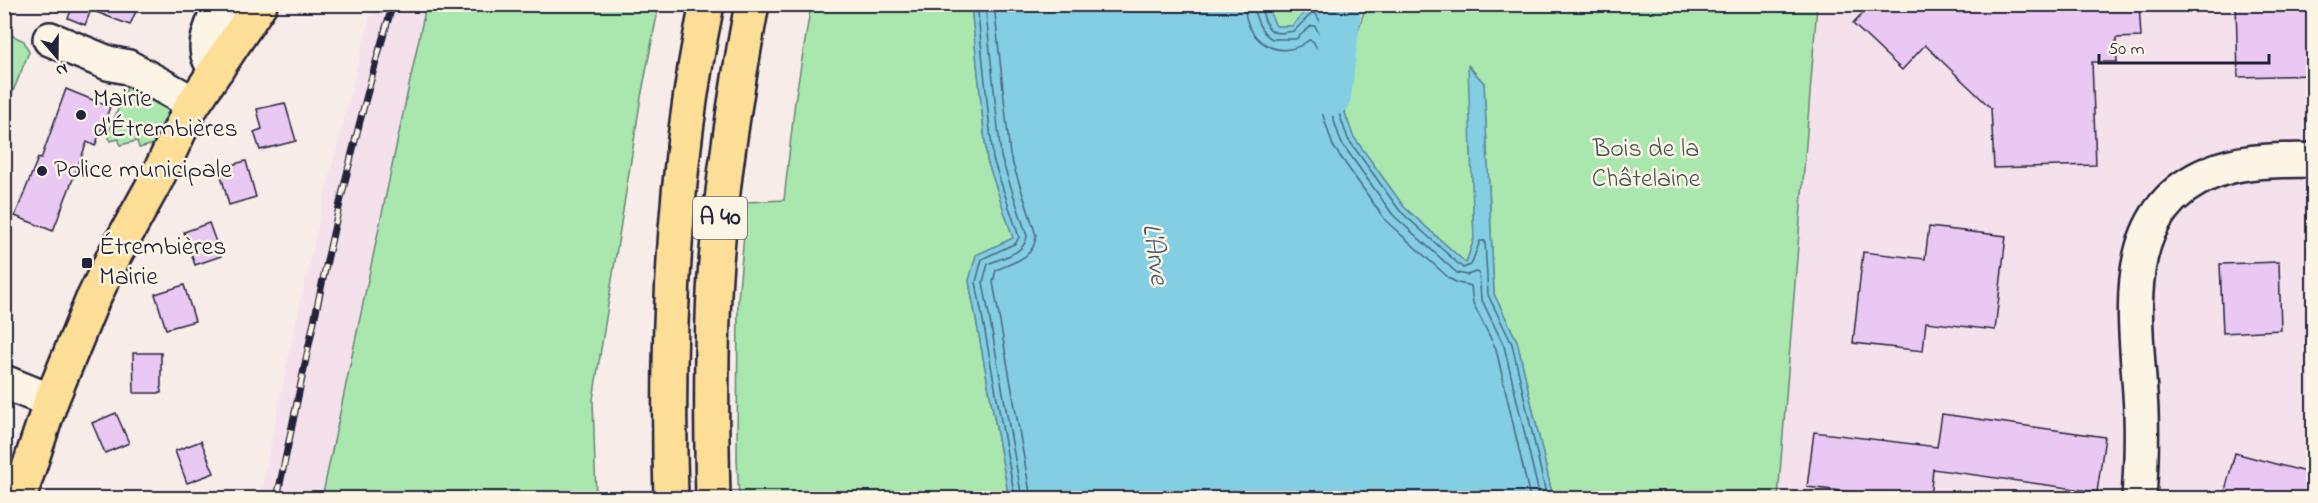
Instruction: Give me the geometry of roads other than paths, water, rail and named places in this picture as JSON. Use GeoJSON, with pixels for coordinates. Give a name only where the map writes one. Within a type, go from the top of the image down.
{"type":"FeatureCollection","features":[{"type":"Feature","properties":{"kind":"main road"},"geometry":{"type":"LineString","coordinates":[[202,108],[217,69],[261,4]]}},
{"type":"Feature","properties":{"kind":"main road"},"geometry":{"type":"LineString","coordinates":[[19,498],[51,401],[92,301],[156,180],[202,108],[286,4]]}},
{"type":"Feature","properties":{"kind":"main road","name":"A 40"},"geometry":{"type":"LineString","coordinates":[[669,498],[670,332],[676,216],[688,116],[706,4]]}},
{"type":"Feature","properties":{"kind":"main road","name":"A 40"},"geometry":{"type":"LineString","coordinates":[[712,498],[711,351],[716,263],[735,92],[752,4]]}},
{"type":"Feature","properties":{"kind":"street"},"geometry":{"type":"LineString","coordinates":[[217,69],[209,61],[206,49],[219,4]]}},
{"type":"Feature","properties":{"kind":"street"},"geometry":{"type":"LineString","coordinates":[[50,39],[108,63],[128,67],[202,108]]}},
{"type":"Feature","properties":{"kind":"street"},"geometry":{"type":"LineString","coordinates":[[2139,498],[2141,413],[2136,293],[2140,253],[2152,224],[2166,202],[2180,190],[2211,172],[2251,163],[2313,160]]}},
{"type":"Feature","properties":{"kind":"street"},"geometry":{"type":"LineString","coordinates":[[4,382],[51,401]]}},
{"type":"Feature","properties":{"kind":"water"},"geometry":{"type":"Polygon","coordinates":[[[971,5],[1268,5],[1276,26],[1292,26],[1312,5],[1318,5],[1349,60],[1340,99],[1353,136],[1404,207],[1466,263],[1474,239],[1468,66],[1484,83],[1494,294],[1517,341],[1553,498],[1009,498],[969,281],[976,255],[1013,238],[987,160],[971,5]]]}},
{"type":"Feature","properties":{"kind":"waterway","name":"L'Arve"},"geometry":{"type":"LineString","coordinates":[[1331,96],[1342,4]]}},
{"type":"Feature","properties":{"kind":"railway"},"geometry":{"type":"LineString","coordinates":[[277,498],[344,188],[393,4]]}},
{"type":"Feature","properties":{"kind":"place","name":"Mairie d'Étrembières"},"geometry":{"type":"Point","coordinates":[81,115]}},
{"type":"Feature","properties":{"kind":"place","name":"Police municipale"},"geometry":{"type":"Point","coordinates":[42,171]}},
{"type":"Feature","properties":{"kind":"place","name":"Étrembières Mairie"},"geometry":{"type":"Point","coordinates":[87,263]}},
{"type":"Feature","properties":{"kind":"park label","name":"Bois de la Châtelaine"},"geometry":{"type":"Point","coordinates":[1646,164]}}]}
